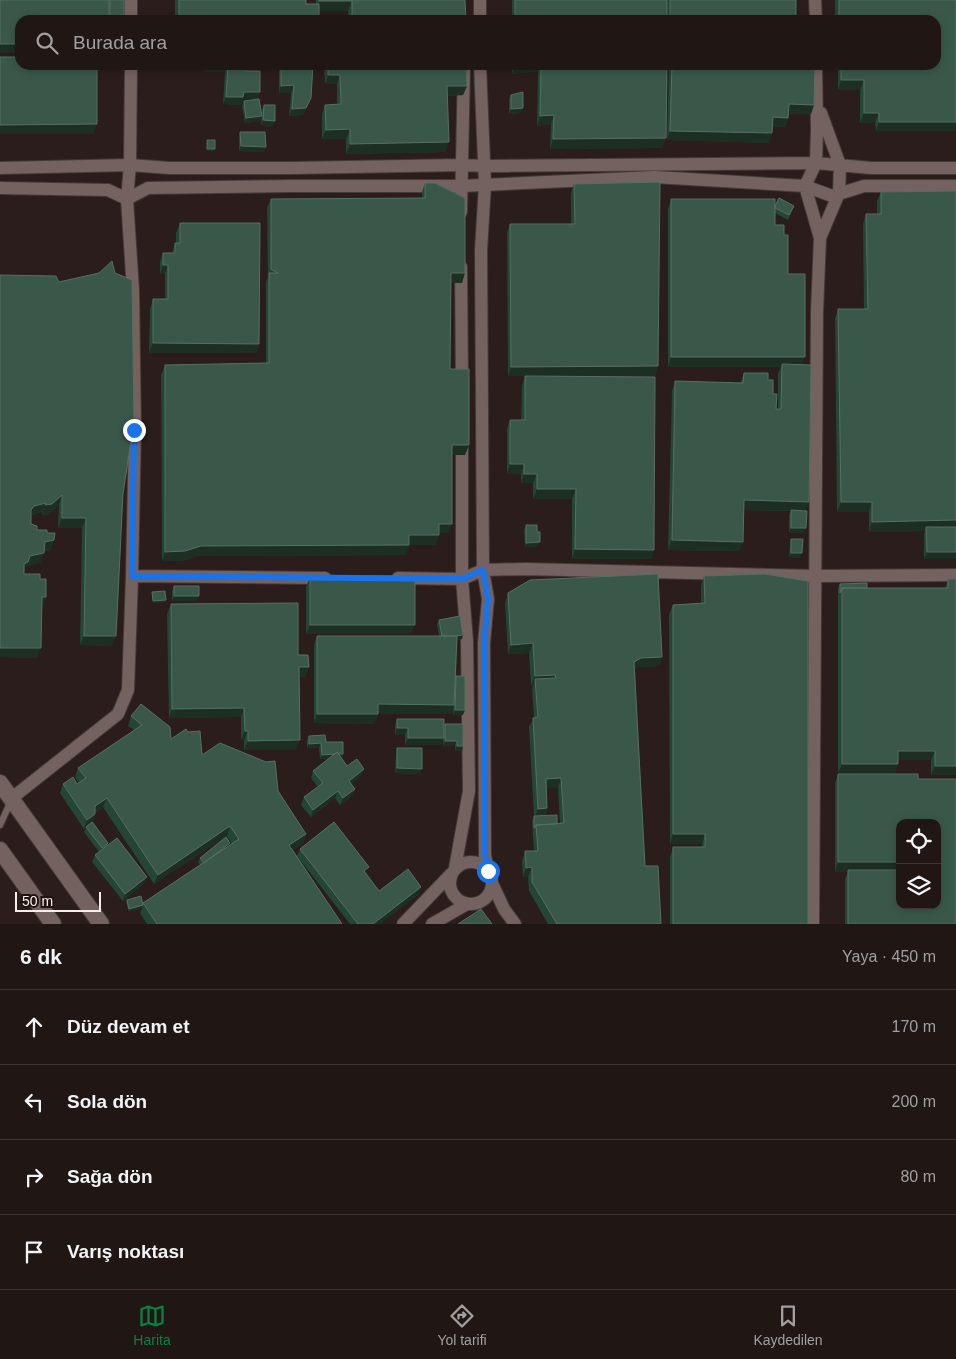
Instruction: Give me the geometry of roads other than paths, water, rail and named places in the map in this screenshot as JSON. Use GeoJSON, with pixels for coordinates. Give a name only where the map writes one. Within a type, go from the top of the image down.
{"type":"FeatureCollection","features":[{"type":"Feature","properties":{"kind":"street"},"geometry":{"type":"LineString","coordinates":[[131,0],[131,15]]}},
{"type":"Feature","properties":{"kind":"street"},"geometry":{"type":"LineString","coordinates":[[480,0],[480,15]]}},
{"type":"Feature","properties":{"kind":"street"},"geometry":{"type":"LineString","coordinates":[[815,0],[816,15]]}},
{"type":"Feature","properties":{"kind":"street"},"geometry":{"type":"LineString","coordinates":[[6,796],[118,714],[128,690],[134,430],[133,290],[127,200],[130,165],[131,70]]}},
{"type":"Feature","properties":{"kind":"street"},"geometry":{"type":"LineString","coordinates":[[461,225],[464,70]]}},
{"type":"Feature","properties":{"kind":"street"},"geometry":{"type":"LineString","coordinates":[[432,924],[468,904],[479,903],[487,897],[490,891],[490,877],[485,855],[484,653],[488,599],[483,570],[481,250],[486,185],[480,70]]}},
{"type":"Feature","properties":{"kind":"street"},"geometry":{"type":"LineString","coordinates":[[813,924],[814,576],[817,312],[820,238],[805,186],[816,163],[816,70]]}},
{"type":"Feature","properties":{"kind":"street"},"geometry":{"type":"LineString","coordinates":[[817,103],[840,165],[839,194],[820,238]]}},
{"type":"Feature","properties":{"kind":"street"},"geometry":{"type":"LineString","coordinates":[[0,168],[130,165],[169,168],[291,168],[816,163],[871,168],[956,168]]}},
{"type":"Feature","properties":{"kind":"street"},"geometry":{"type":"LineString","coordinates":[[291,168],[291,186]]}},
{"type":"Feature","properties":{"kind":"street"},"geometry":{"type":"LineString","coordinates":[[127,200],[148,188],[461,186],[655,177],[805,186],[832,196],[864,186],[956,186]]}},
{"type":"Feature","properties":{"kind":"street"},"geometry":{"type":"LineString","coordinates":[[0,188],[108,190],[127,200]]}},
{"type":"Feature","properties":{"kind":"street"},"geometry":{"type":"LineString","coordinates":[[461,255],[462,402]]}},
{"type":"Feature","properties":{"kind":"street"},"geometry":{"type":"LineString","coordinates":[[462,422],[462,579],[467,641],[469,791],[450,885],[452,892],[460,901],[468,904],[482,917]]}},
{"type":"Feature","properties":{"kind":"street"},"geometry":{"type":"LineString","coordinates":[[382,578],[462,579],[483,570],[525,569],[814,576],[956,575]]}},
{"type":"Feature","properties":{"kind":"street"},"geometry":{"type":"LineString","coordinates":[[132,576],[342,578]]}},
{"type":"Feature","properties":{"kind":"street"},"geometry":{"type":"LineString","coordinates":[[0,783],[6,796],[102,924]]}},
{"type":"Feature","properties":{"kind":"street"},"geometry":{"type":"LineString","coordinates":[[0,850],[53,924]]}},
{"type":"Feature","properties":{"kind":"street"},"geometry":{"type":"LineString","coordinates":[[403,924],[453,871],[468,862],[475,862],[482,865],[490,877],[504,909],[515,924]]}},
{"type":"Feature","properties":{"kind":"lane"},"geometry":{"type":"LineString","coordinates":[[0,825],[6,796]]}}]}
